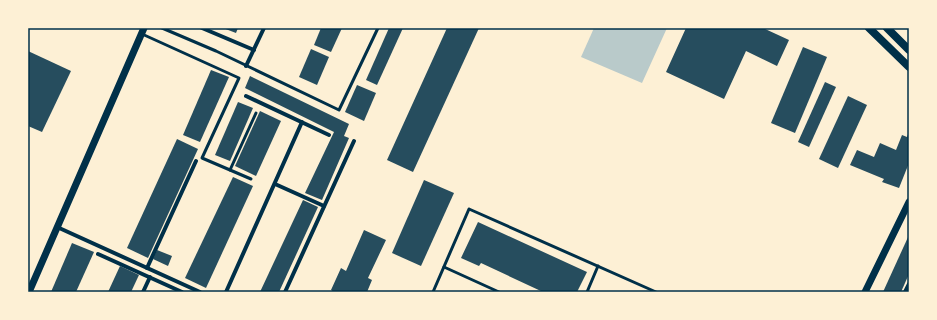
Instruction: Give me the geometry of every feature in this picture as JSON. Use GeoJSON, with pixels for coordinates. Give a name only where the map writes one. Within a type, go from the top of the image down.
{"type":"FeatureCollection","features":[{"type":"Feature","properties":{"kind":"main road"},"geometry":{"type":"LineString","coordinates":[[869,28],[909,67]]}},
{"type":"Feature","properties":{"kind":"main road"},"geometry":{"type":"LineString","coordinates":[[887,28],[909,50]]}},
{"type":"Feature","properties":{"kind":"street"},"geometry":{"type":"LineString","coordinates":[[202,28],[254,50]]}},
{"type":"Feature","properties":{"kind":"street"},"geometry":{"type":"LineString","coordinates":[[246,66],[264,28]]}},
{"type":"Feature","properties":{"kind":"street"},"geometry":{"type":"LineString","coordinates":[[29,292],[143,31]]}},
{"type":"Feature","properties":{"kind":"street"},"geometry":{"type":"LineString","coordinates":[[246,96],[329,135]]}},
{"type":"Feature","properties":{"kind":"street"},"geometry":{"type":"LineString","coordinates":[[226,292],[302,122]]}},
{"type":"Feature","properties":{"kind":"street"},"geometry":{"type":"LineString","coordinates":[[285,292],[354,141]]}},
{"type":"Feature","properties":{"kind":"street"},"geometry":{"type":"LineString","coordinates":[[146,268],[196,161]]}},
{"type":"Feature","properties":{"kind":"street"},"geometry":{"type":"LineString","coordinates":[[275,184],[324,206]]}},
{"type":"Feature","properties":{"kind":"street"},"geometry":{"type":"LineString","coordinates":[[865,292],[909,202]]}},
{"type":"Feature","properties":{"kind":"street"},"geometry":{"type":"LineString","coordinates":[[57,227],[200,292]]}},
{"type":"Feature","properties":{"kind":"street"},"geometry":{"type":"LineString","coordinates":[[98,254],[182,292]]}},
{"type":"Feature","properties":{"kind":"street"},"geometry":{"type":"LineString","coordinates":[[143,292],[150,277]]}},
{"type":"Feature","properties":{"kind":"street"},"geometry":{"type":"LineString","coordinates":[[905,292],[909,284]]}},
{"type":"Feature","properties":{"kind":"lane"},"geometry":{"type":"LineString","coordinates":[[162,28],[340,110],[378,28]]}},
{"type":"Feature","properties":{"kind":"lane"},"geometry":{"type":"LineString","coordinates":[[143,31],[239,78],[202,158],[251,179]]}},
{"type":"Feature","properties":{"kind":"lane"},"geometry":{"type":"LineString","coordinates":[[230,170],[256,113]]}},
{"type":"Feature","properties":{"kind":"lane"},"geometry":{"type":"LineString","coordinates":[[433,292],[469,209],[656,292]]}},
{"type":"Feature","properties":{"kind":"lane"},"geometry":{"type":"LineString","coordinates":[[587,292],[598,266]]}},
{"type":"Feature","properties":{"kind":"lane"},"geometry":{"type":"LineString","coordinates":[[444,267],[499,292]]}},
{"type":"Feature","properties":{"kind":"shaded area"},"geometry":{"type":"Polygon","coordinates":[[[594,28],[667,28],[642,83],[581,57],[594,28]]]}},
{"type":"Feature","properties":{"kind":"building"},"geometry":{"type":"Polygon","coordinates":[[[223,28],[238,28],[236,33],[223,28]]]}},
{"type":"Feature","properties":{"kind":"building"},"geometry":{"type":"Polygon","coordinates":[[[321,28],[342,28],[331,52],[314,45],[321,28]]]}},
{"type":"Feature","properties":{"kind":"building"},"geometry":{"type":"Polygon","coordinates":[[[389,28],[403,28],[377,85],[366,80],[389,28]]]}},
{"type":"Feature","properties":{"kind":"building"},"geometry":{"type":"Polygon","coordinates":[[[447,28],[479,28],[413,172],[387,160],[447,28]]]}},
{"type":"Feature","properties":{"kind":"building"},"geometry":{"type":"Polygon","coordinates":[[[686,28],[763,28],[789,40],[777,66],[746,51],[724,99],[666,72],[686,28]]]}},
{"type":"Feature","properties":{"kind":"building"},"geometry":{"type":"Polygon","coordinates":[[[803,47],[827,57],[795,133],[771,123],[803,47]]]}},
{"type":"Feature","properties":{"kind":"building"},"geometry":{"type":"Polygon","coordinates":[[[311,49],[329,57],[317,85],[299,77],[311,49]]]}},
{"type":"Feature","properties":{"kind":"building"},"geometry":{"type":"Polygon","coordinates":[[[28,51],[71,71],[42,132],[28,126],[28,51]]]}},
{"type":"Feature","properties":{"kind":"building"},"geometry":{"type":"Polygon","coordinates":[[[211,70],[229,77],[200,142],[183,135],[211,70]]]}},
{"type":"Feature","properties":{"kind":"building"},"geometry":{"type":"Polygon","coordinates":[[[250,76],[349,124],[344,136],[349,138],[322,200],[305,193],[334,132],[245,88],[250,76]]]}},
{"type":"Feature","properties":{"kind":"building"},"geometry":{"type":"Polygon","coordinates":[[[825,82],[836,87],[809,147],[798,142],[825,82]]]}},
{"type":"Feature","properties":{"kind":"building"},"geometry":{"type":"Polygon","coordinates":[[[357,85],[376,93],[364,121],[345,112],[357,85]]]}},
{"type":"Feature","properties":{"kind":"building"},"geometry":{"type":"Polygon","coordinates":[[[848,96],[867,105],[838,168],[819,159],[848,96]]]}},
{"type":"Feature","properties":{"kind":"building"},"geometry":{"type":"Polygon","coordinates":[[[238,102],[253,108],[230,161],[215,155],[238,102]]]}},
{"type":"Feature","properties":{"kind":"building"},"geometry":{"type":"Polygon","coordinates":[[[260,111],[281,121],[256,176],[235,166],[260,111]]]}},
{"type":"Feature","properties":{"kind":"building"},"geometry":{"type":"Polygon","coordinates":[[[909,131],[909,163],[899,188],[882,182],[884,179],[850,165],[857,150],[874,157],[880,143],[896,150],[902,135],[907,137],[909,131]]]}},
{"type":"Feature","properties":{"kind":"building"},"geometry":{"type":"Polygon","coordinates":[[[177,139],[198,149],[148,258],[127,248],[177,139]]]}},
{"type":"Feature","properties":{"kind":"building"},"geometry":{"type":"Polygon","coordinates":[[[233,177],[253,186],[206,288],[185,278],[233,177]]]}},
{"type":"Feature","properties":{"kind":"building"},"geometry":{"type":"Polygon","coordinates":[[[424,180],[454,193],[421,266],[392,253],[424,180]]]}},
{"type":"Feature","properties":{"kind":"building"},"geometry":{"type":"Polygon","coordinates":[[[303,200],[318,207],[279,292],[260,292],[303,200]]]}},
{"type":"Feature","properties":{"kind":"building"},"geometry":{"type":"Polygon","coordinates":[[[478,222],[587,272],[577,292],[543,292],[481,263],[479,266],[461,258],[478,222]]]}},
{"type":"Feature","properties":{"kind":"building"},"geometry":{"type":"Polygon","coordinates":[[[364,230],[386,240],[368,278],[372,280],[367,292],[334,292],[331,290],[341,268],[346,271],[364,230]]]}},
{"type":"Feature","properties":{"kind":"building"},"geometry":{"type":"Polygon","coordinates":[[[909,235],[909,274],[901,292],[883,292],[909,235]]]}},
{"type":"Feature","properties":{"kind":"building"},"geometry":{"type":"Polygon","coordinates":[[[72,243],[94,252],[76,292],[51,292],[72,243]]]}},
{"type":"Feature","properties":{"kind":"building"},"geometry":{"type":"Polygon","coordinates":[[[157,250],[172,256],[168,266],[153,259],[157,250]]]}},
{"type":"Feature","properties":{"kind":"building"},"geometry":{"type":"Polygon","coordinates":[[[120,266],[139,275],[131,292],[108,292],[120,266]]]}}]}
